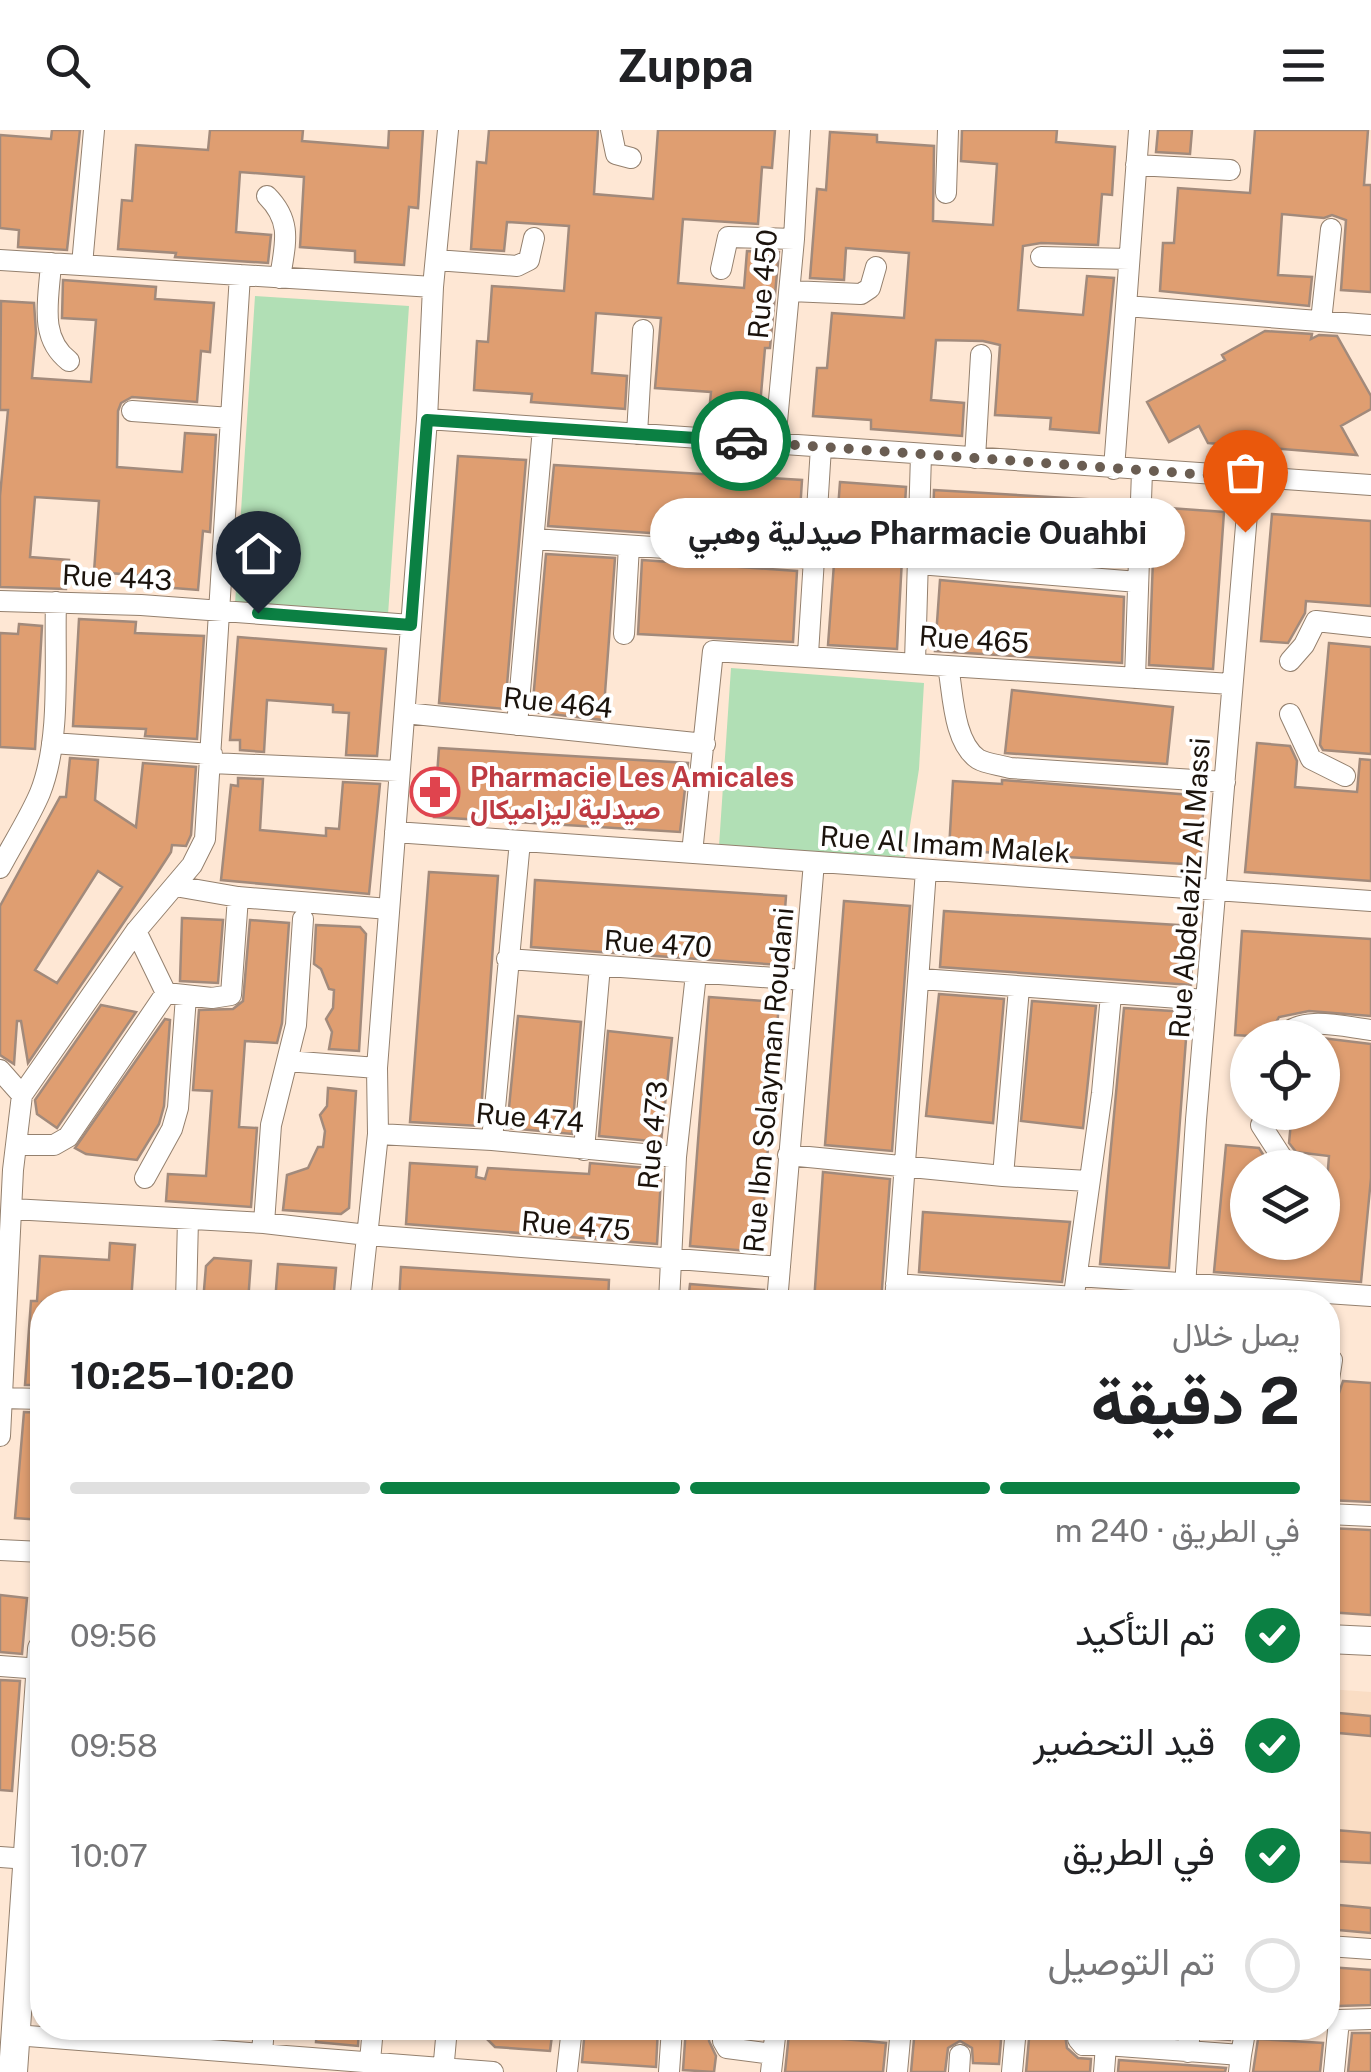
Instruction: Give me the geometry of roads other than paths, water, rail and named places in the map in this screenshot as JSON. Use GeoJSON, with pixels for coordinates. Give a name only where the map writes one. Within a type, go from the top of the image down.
{"type":"FeatureCollection","features":[{"type":"Feature","properties":{"kind":"street"},"geometry":{"type":"LineString","coordinates":[[82,265],[94,130]]}},
{"type":"Feature","properties":{"kind":"street"},"geometry":{"type":"LineString","coordinates":[[361,1290],[378,1134],[377,1068],[427,420],[433,287],[448,130]]}},
{"type":"Feature","properties":{"kind":"street"},"geometry":{"type":"LineString","coordinates":[[611,130],[616,154],[631,158]]}},
{"type":"Feature","properties":{"kind":"street","name":"Rue 450"},"geometry":{"type":"LineString","coordinates":[[775,443],[800,130]]}},
{"type":"Feature","properties":{"kind":"street"},"geometry":{"type":"LineString","coordinates":[[946,193],[948,130]]}},
{"type":"Feature","properties":{"kind":"street"},"geometry":{"type":"LineString","coordinates":[[1114,469],[1139,130]]}},
{"type":"Feature","properties":{"kind":"street"},"geometry":{"type":"LineString","coordinates":[[1136,165],[1230,170]]}},
{"type":"Feature","properties":{"kind":"street"},"geometry":{"type":"LineString","coordinates":[[267,196],[282,211],[284,221],[280,278]]}},
{"type":"Feature","properties":{"kind":"street"},"geometry":{"type":"LineString","coordinates":[[1321,321],[1331,229]]}},
{"type":"Feature","properties":{"kind":"street"},"geometry":{"type":"LineString","coordinates":[[721,269],[728,236],[794,239]]}},
{"type":"Feature","properties":{"kind":"street"},"geometry":{"type":"LineString","coordinates":[[436,260],[516,266],[529,260],[534,238]]}},
{"type":"Feature","properties":{"kind":"street"},"geometry":{"type":"LineString","coordinates":[[1041,257],[1129,260]]}},
{"type":"Feature","properties":{"kind":"street"},"geometry":{"type":"LineString","coordinates":[[0,260],[433,287]]}},
{"type":"Feature","properties":{"kind":"street"},"geometry":{"type":"LineString","coordinates":[[51,263],[48,334],[54,350],[69,361]]}},
{"type":"Feature","properties":{"kind":"street"},"geometry":{"type":"LineString","coordinates":[[790,291],[861,294],[870,288],[876,267]]}},
{"type":"Feature","properties":{"kind":"street"},"geometry":{"type":"LineString","coordinates":[[0,1436],[1,1354],[12,1208],[6,1169],[17,1145],[22,1095],[136,931],[201,852],[206,838],[240,275]]}},
{"type":"Feature","properties":{"kind":"street"},"geometry":{"type":"LineString","coordinates":[[1126,306],[1371,324]]}},
{"type":"Feature","properties":{"kind":"street"},"geometry":{"type":"LineString","coordinates":[[637,434],[643,330]]}},
{"type":"Feature","properties":{"kind":"street"},"geometry":{"type":"LineString","coordinates":[[975,458],[981,355]]}},
{"type":"Feature","properties":{"kind":"street"},"geometry":{"type":"LineString","coordinates":[[132,411],[231,418]]}},
{"type":"Feature","properties":{"kind":"street"},"geometry":{"type":"LineString","coordinates":[[427,420],[1371,485]]}},
{"type":"Feature","properties":{"kind":"street"},"geometry":{"type":"LineString","coordinates":[[517,725],[544,428]]}},
{"type":"Feature","properties":{"kind":"street"},"geometry":{"type":"LineString","coordinates":[[808,654],[821,447]]}},
{"type":"Feature","properties":{"kind":"street"},"geometry":{"type":"LineString","coordinates":[[915,662],[922,454]]}},
{"type":"Feature","properties":{"kind":"street"},"geometry":{"type":"LineString","coordinates":[[1136,678],[1142,471]]}},
{"type":"Feature","properties":{"kind":"street","name":"Rue Abdelaziz Al Massi"},"geometry":{"type":"LineString","coordinates":[[1185,1290],[1250,478]]}},
{"type":"Feature","properties":{"kind":"street"},"geometry":{"type":"LineString","coordinates":[[534,540],[814,558]]}},
{"type":"Feature","properties":{"kind":"street"},"geometry":{"type":"LineString","coordinates":[[624,634],[628,546]]}},
{"type":"Feature","properties":{"kind":"street"},"geometry":{"type":"LineString","coordinates":[[919,564],[1138,582]]}},
{"type":"Feature","properties":{"kind":"street","name":"Rue 443"},"geometry":{"type":"LineString","coordinates":[[0,601],[219,610],[411,625]]}},
{"type":"Feature","properties":{"kind":"street"},"geometry":{"type":"LineString","coordinates":[[0,868],[40,793],[52,743],[56,602]]}},
{"type":"Feature","properties":{"kind":"street"},"geometry":{"type":"LineString","coordinates":[[1290,661],[1304,645],[1316,621],[1371,627]]}},
{"type":"Feature","properties":{"kind":"street","name":"Rue 465"},"geometry":{"type":"LineString","coordinates":[[705,744],[713,650],[1231,684]]}},
{"type":"Feature","properties":{"kind":"street"},"geometry":{"type":"LineString","coordinates":[[948,666],[959,726],[978,759],[1010,768],[1224,782]]}},
{"type":"Feature","properties":{"kind":"street","name":"Rue 464"},"geometry":{"type":"LineString","coordinates":[[405,713],[705,744]]}},
{"type":"Feature","properties":{"kind":"street"},"geometry":{"type":"LineString","coordinates":[[1290,714],[1312,760],[1344,776]]}},
{"type":"Feature","properties":{"kind":"street"},"geometry":{"type":"LineString","coordinates":[[52,743],[211,759],[398,771]]}},
{"type":"Feature","properties":{"kind":"street"},"geometry":{"type":"LineString","coordinates":[[692,853],[705,744]]}},
{"type":"Feature","properties":{"kind":"street","name":"Rue Al Imam Malek"},"geometry":{"type":"LineString","coordinates":[[395,832],[1371,901]]}},
{"type":"Feature","properties":{"kind":"street"},"geometry":{"type":"LineString","coordinates":[[492,1140],[520,841]]}},
{"type":"Feature","properties":{"kind":"street","name":"Rue Ibn Solayman Roudani"},"geometry":{"type":"LineString","coordinates":[[779,1290],[814,862]]}},
{"type":"Feature","properties":{"kind":"street"},"geometry":{"type":"LineString","coordinates":[[896,1290],[926,870]]}},
{"type":"Feature","properties":{"kind":"street"},"geometry":{"type":"LineString","coordinates":[[174,886],[238,897],[389,909]]}},
{"type":"Feature","properties":{"kind":"street"},"geometry":{"type":"LineString","coordinates":[[176,994],[227,998],[231,995],[238,897]]}},
{"type":"Feature","properties":{"kind":"street"},"geometry":{"type":"LineString","coordinates":[[264,1223],[271,1125],[296,1025],[303,919]]}},
{"type":"Feature","properties":{"kind":"street"},"geometry":{"type":"LineString","coordinates":[[136,931],[176,994],[178,1108],[172,1129],[145,1178]]}},
{"type":"Feature","properties":{"kind":"street","name":"Rue 470"},"geometry":{"type":"LineString","coordinates":[[508,960],[804,980]]}},
{"type":"Feature","properties":{"kind":"street"},"geometry":{"type":"LineString","coordinates":[[584,1150],[600,966]]}},
{"type":"Feature","properties":{"kind":"street","name":"Rue 473"},"geometry":{"type":"LineString","coordinates":[[670,1290],[676,1158],[696,974]]}},
{"type":"Feature","properties":{"kind":"street"},"geometry":{"type":"LineString","coordinates":[[921,980],[1206,1000]]}},
{"type":"Feature","properties":{"kind":"street"},"geometry":{"type":"LineString","coordinates":[[1003,1176],[1019,988]]}},
{"type":"Feature","properties":{"kind":"street"},"geometry":{"type":"LineString","coordinates":[[17,1145],[54,1144],[68,1137],[176,994]]}},
{"type":"Feature","properties":{"kind":"street"},"geometry":{"type":"LineString","coordinates":[[1075,1290],[1111,995]]}},
{"type":"Feature","properties":{"kind":"street"},"geometry":{"type":"LineString","coordinates":[[1340,1027],[1371,1030]]}},
{"type":"Feature","properties":{"kind":"street"},"geometry":{"type":"LineString","coordinates":[[287,1061],[377,1068]]}},
{"type":"Feature","properties":{"kind":"street"},"geometry":{"type":"LineString","coordinates":[[0,1070],[22,1095]]}},
{"type":"Feature","properties":{"kind":"street","name":"Rue 474"},"geometry":{"type":"LineString","coordinates":[[378,1134],[492,1140],[676,1158]]}},
{"type":"Feature","properties":{"kind":"street"},"geometry":{"type":"LineString","coordinates":[[788,1155],[1088,1181]]}},
{"type":"Feature","properties":{"kind":"street","name":"Rue 475"},"geometry":{"type":"LineString","coordinates":[[12,1208],[264,1223],[366,1235],[780,1267]]}},
{"type":"Feature","properties":{"kind":"street"},"geometry":{"type":"LineString","coordinates":[[186,1290],[188,1220]]}},
{"type":"Feature","properties":{"kind":"street"},"geometry":{"type":"LineString","coordinates":[[1340,1296],[1371,1296]]}},
{"type":"Feature","properties":{"kind":"street"},"geometry":{"type":"LineString","coordinates":[[2,1398],[30,1399]]}},
{"type":"Feature","properties":{"kind":"street"},"geometry":{"type":"LineString","coordinates":[[1340,1515],[1371,1516]]}},
{"type":"Feature","properties":{"kind":"street"},"geometry":{"type":"LineString","coordinates":[[0,1550],[30,1551]]}},
{"type":"Feature","properties":{"kind":"street"},"geometry":{"type":"LineString","coordinates":[[1340,1640],[1371,1642]]}},
{"type":"Feature","properties":{"kind":"street"},"geometry":{"type":"LineString","coordinates":[[0,1666],[30,1661]]}},
{"type":"Feature","properties":{"kind":"street"},"geometry":{"type":"LineString","coordinates":[[0,1857],[30,1860]]}},
{"type":"Feature","properties":{"kind":"street"},"geometry":{"type":"LineString","coordinates":[[13,2072],[30,1910]]}},
{"type":"Feature","properties":{"kind":"street"},"geometry":{"type":"LineString","coordinates":[[1340,1947],[1371,1949]]}},
{"type":"Feature","properties":{"kind":"street"},"geometry":{"type":"LineString","coordinates":[[1340,2021],[1344,2018],[1371,2019]]}},
{"type":"Feature","properties":{"kind":"street"},"geometry":{"type":"LineString","coordinates":[[15,2035],[30,2035]]}},
{"type":"Feature","properties":{"kind":"street"},"geometry":{"type":"LineString","coordinates":[[182,2040],[262,2053],[494,2072]]}},
{"type":"Feature","properties":{"kind":"street"},"geometry":{"type":"LineString","coordinates":[[262,2053],[263,2040]]}},
{"type":"Feature","properties":{"kind":"street"},"geometry":{"type":"LineString","coordinates":[[370,2061],[372,2040]]}},
{"type":"Feature","properties":{"kind":"street"},"geometry":{"type":"LineString","coordinates":[[443,2070],[446,2040]]}},
{"type":"Feature","properties":{"kind":"street"},"geometry":{"type":"LineString","coordinates":[[568,2072],[571,2040]]}},
{"type":"Feature","properties":{"kind":"street"},"geometry":{"type":"LineString","coordinates":[[669,2072],[671,2040]]}},
{"type":"Feature","properties":{"kind":"street"},"geometry":{"type":"LineString","coordinates":[[723,2040],[727,2048],[772,2063]]}},
{"type":"Feature","properties":{"kind":"street"},"geometry":{"type":"LineString","coordinates":[[897,2072],[900,2040]]}},
{"type":"Feature","properties":{"kind":"street"},"geometry":{"type":"LineString","coordinates":[[1012,2072],[1015,2040]]}},
{"type":"Feature","properties":{"kind":"street"},"geometry":{"type":"LineString","coordinates":[[1079,2040],[1083,2045],[1188,2052],[1240,2064]]}},
{"type":"Feature","properties":{"kind":"street"},"geometry":{"type":"LineString","coordinates":[[1188,2052],[1189,2040]]}},
{"type":"Feature","properties":{"kind":"street"},"geometry":{"type":"LineString","coordinates":[[1333,2040],[1334,2072]]}},
{"type":"Feature","properties":{"kind":"street"},"geometry":{"type":"LineString","coordinates":[[1104,2072],[1106,2045]]}},
{"type":"Feature","properties":{"kind":"place","name":"Pharmacie Ouahbi صيدلية وهبي"},"geometry":{"type":"Point","coordinates":[1245,532]}},
{"type":"Feature","properties":{"kind":"place","name":"Pharmacie Les Amicales صيدلية ليزاميكال"},"geometry":{"type":"Point","coordinates":[435,792]}}]}
